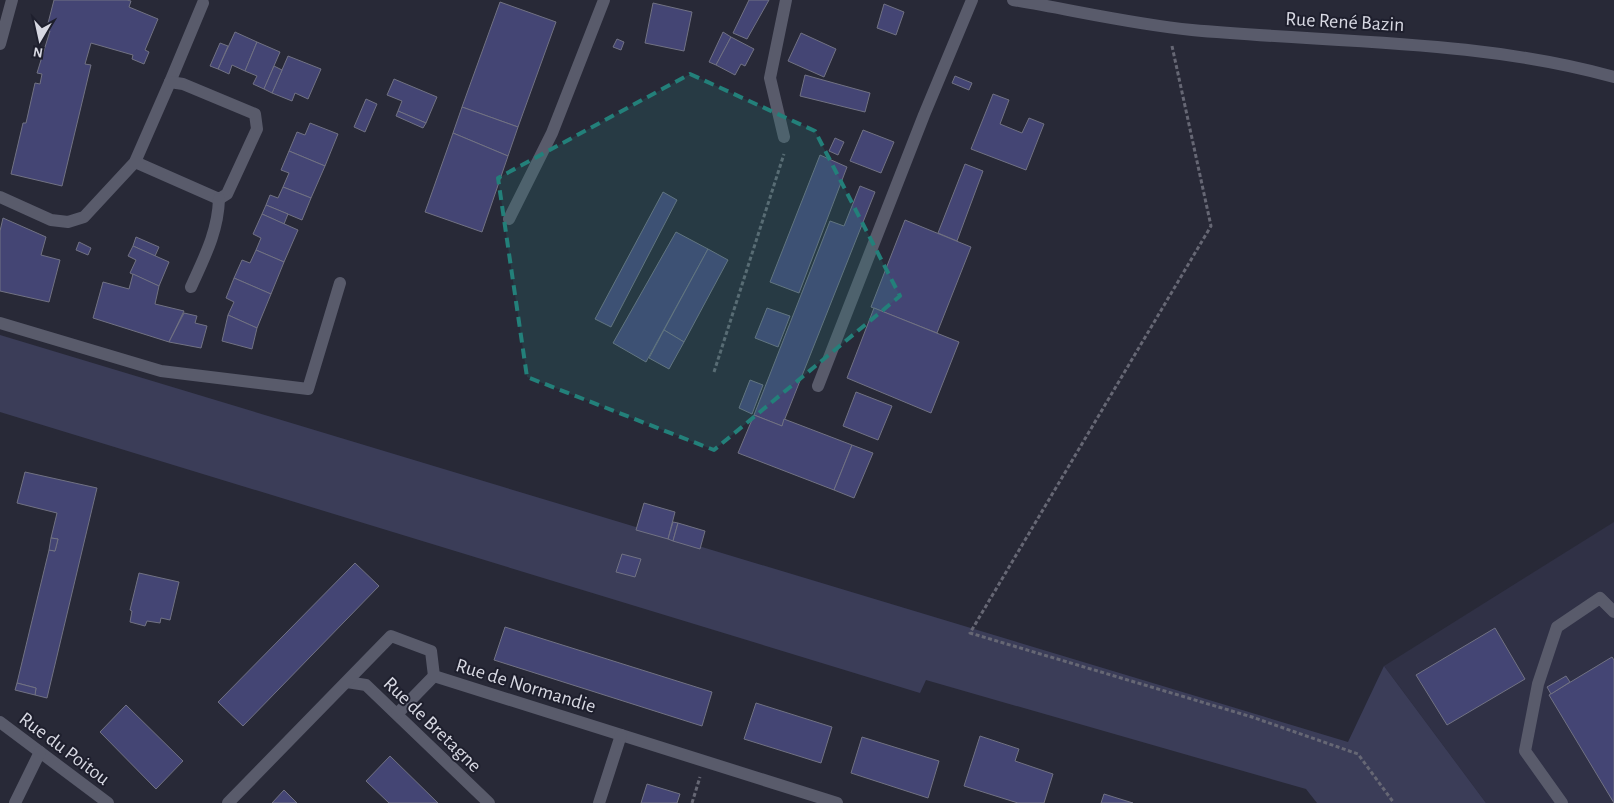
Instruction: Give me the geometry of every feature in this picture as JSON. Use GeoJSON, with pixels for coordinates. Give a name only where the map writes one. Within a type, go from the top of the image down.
{"type":"FeatureCollection","features":[{"type":"Feature","properties":{"kind":"street"},"geometry":{"type":"LineString","coordinates":[[0,44],[12,0]]}},
{"type":"Feature","properties":{"kind":"street"},"geometry":{"type":"LineString","coordinates":[[509,219],[552,132],[604,0]]}},
{"type":"Feature","properties":{"kind":"street"},"geometry":{"type":"LineString","coordinates":[[784,137],[770,78],[786,0]]}},
{"type":"Feature","properties":{"kind":"street"},"geometry":{"type":"LineString","coordinates":[[818,386],[924,114],[972,0]]}},
{"type":"Feature","properties":{"kind":"street","name":"Rue René Bazin"},"geometry":{"type":"LineString","coordinates":[[1013,0],[1133,23],[1253,34],[1421,45],[1500,54],[1614,77]]}},
{"type":"Feature","properties":{"kind":"street"},"geometry":{"type":"LineString","coordinates":[[0,197],[51,220],[68,222],[84,217],[135,162],[203,3]]}},
{"type":"Feature","properties":{"kind":"street"},"geometry":{"type":"LineString","coordinates":[[170,82],[183,84],[255,114],[257,129],[227,194],[219,199]]}},
{"type":"Feature","properties":{"kind":"street"},"geometry":{"type":"LineString","coordinates":[[135,162],[219,199]]}},
{"type":"Feature","properties":{"kind":"street"},"geometry":{"type":"LineString","coordinates":[[190,288],[212,238],[218,219],[219,199]]}},
{"type":"Feature","properties":{"kind":"street"},"geometry":{"type":"LineString","coordinates":[[0,323],[161,371],[308,389],[340,283]]}},
{"type":"Feature","properties":{"kind":"street"},"geometry":{"type":"LineString","coordinates":[[1562,803],[1525,751],[1538,684],[1557,627],[1600,598],[1614,612]]}},
{"type":"Feature","properties":{"kind":"street","name":"Rue de Normandie"},"geometry":{"type":"LineString","coordinates":[[228,803],[391,636],[431,651],[434,676],[838,803]]}},
{"type":"Feature","properties":{"kind":"street"},"geometry":{"type":"LineString","coordinates":[[397,714],[434,676]]}},
{"type":"Feature","properties":{"kind":"street","name":"Rue de Bretagne"},"geometry":{"type":"LineString","coordinates":[[347,682],[366,685],[489,803]]}},
{"type":"Feature","properties":{"kind":"street","name":"Rue du Poitou"},"geometry":{"type":"LineString","coordinates":[[0,722],[108,803]]}},
{"type":"Feature","properties":{"kind":"street"},"geometry":{"type":"LineString","coordinates":[[599,803],[621,735]]}},
{"type":"Feature","properties":{"kind":"street"},"geometry":{"type":"LineString","coordinates":[[15,803],[40,752]]}},
{"type":"Feature","properties":{"kind":"path"},"geometry":{"type":"LineString","coordinates":[[1166,26],[1211,226],[970,633],[1252,717],[1358,754],[1394,803]]}},
{"type":"Feature","properties":{"kind":"path"},"geometry":{"type":"LineString","coordinates":[[714,372],[774,190],[785,151],[784,137]]}},
{"type":"Feature","properties":{"kind":"path"},"geometry":{"type":"LineString","coordinates":[[692,803],[705,761]]}},
{"type":"Feature","properties":{"kind":"highlighted area"},"geometry":{"type":"Polygon","coordinates":[[[690,74],[815,131],[900,296],[714,450],[527,377],[498,178],[690,74]]]}},
{"type":"Feature","properties":{"kind":"shaded area"},"geometry":{"type":"Polygon","coordinates":[[[0,335],[1348,742],[1384,666],[1486,803],[1317,803],[1306,789],[926,680],[920,693],[0,412],[0,335]]]}},
{"type":"Feature","properties":{"kind":"shaded area"},"geometry":{"type":"Polygon","coordinates":[[[1614,522],[1614,803],[1486,803],[1384,666],[1614,522]]]}},
{"type":"Feature","properties":{"kind":"building"},"geometry":{"type":"Polygon","coordinates":[[[54,0],[127,0],[131,1],[129,7],[158,19],[145,50],[149,52],[144,64],[132,59],[133,55],[91,43],[85,64],[91,65],[62,186],[11,174],[35,83],[40,84],[42,74],[37,73],[50,31],[46,31],[54,0]]]}},
{"type":"Feature","properties":{"kind":"building"},"geometry":{"type":"Polygon","coordinates":[[[749,0],[769,0],[747,39],[733,33],[749,0]]]}},
{"type":"Feature","properties":{"kind":"building"},"geometry":{"type":"Polygon","coordinates":[[[500,2],[556,22],[518,127],[462,107],[500,2]]]}},
{"type":"Feature","properties":{"kind":"building"},"geometry":{"type":"Polygon","coordinates":[[[653,3],[692,12],[684,51],[645,43],[653,3]]]}},
{"type":"Feature","properties":{"kind":"building"},"geometry":{"type":"Polygon","coordinates":[[[884,4],[904,12],[896,35],[877,28],[884,4]]]}},
{"type":"Feature","properties":{"kind":"building"},"geometry":{"type":"Polygon","coordinates":[[[235,32],[257,42],[245,71],[232,65],[229,74],[218,69],[235,32]]]}},
{"type":"Feature","properties":{"kind":"building"},"geometry":{"type":"Polygon","coordinates":[[[723,32],[731,37],[716,65],[709,62],[723,32]]]}},
{"type":"Feature","properties":{"kind":"building"},"geometry":{"type":"Polygon","coordinates":[[[801,33],[836,49],[824,77],[788,61],[801,33]]]}},
{"type":"Feature","properties":{"kind":"building"},"geometry":{"type":"Polygon","coordinates":[[[731,37],[754,49],[745,66],[741,64],[735,75],[716,65],[731,37]]]}},
{"type":"Feature","properties":{"kind":"building"},"geometry":{"type":"Polygon","coordinates":[[[617,39],[624,42],[621,50],[613,47],[617,39]]]}},
{"type":"Feature","properties":{"kind":"building"},"geometry":{"type":"Polygon","coordinates":[[[257,42],[280,52],[264,89],[253,84],[257,76],[245,71],[257,42]]]}},
{"type":"Feature","properties":{"kind":"building"},"geometry":{"type":"Polygon","coordinates":[[[220,43],[228,46],[218,69],[210,66],[220,43]]]}},
{"type":"Feature","properties":{"kind":"building"},"geometry":{"type":"Polygon","coordinates":[[[288,56],[321,69],[308,99],[295,93],[292,101],[272,93],[288,56]]]}},
{"type":"Feature","properties":{"kind":"building"},"geometry":{"type":"Polygon","coordinates":[[[274,66],[282,70],[272,93],[264,89],[274,66]]]}},
{"type":"Feature","properties":{"kind":"building"},"geometry":{"type":"Polygon","coordinates":[[[805,75],[870,93],[865,112],[800,96],[805,75]]]}},
{"type":"Feature","properties":{"kind":"building"},"geometry":{"type":"Polygon","coordinates":[[[955,76],[972,83],[969,90],[952,83],[955,76]]]}},
{"type":"Feature","properties":{"kind":"building"},"geometry":{"type":"Polygon","coordinates":[[[394,79],[437,97],[426,123],[398,111],[402,101],[387,95],[394,79]]]}},
{"type":"Feature","properties":{"kind":"building"},"geometry":{"type":"Polygon","coordinates":[[[993,94],[1009,100],[1000,124],[1022,133],[1029,118],[1044,124],[1026,170],[971,149],[993,94]]]}},
{"type":"Feature","properties":{"kind":"building"},"geometry":{"type":"Polygon","coordinates":[[[366,99],[377,104],[365,132],[354,127],[366,99]]]}},
{"type":"Feature","properties":{"kind":"building"},"geometry":{"type":"Polygon","coordinates":[[[462,107],[518,127],[508,156],[453,133],[462,107]]]}},
{"type":"Feature","properties":{"kind":"building"},"geometry":{"type":"Polygon","coordinates":[[[398,111],[426,123],[423,128],[396,116],[398,111]]]}},
{"type":"Feature","properties":{"kind":"building"},"geometry":{"type":"Polygon","coordinates":[[[310,123],[338,134],[325,166],[289,151],[297,132],[305,135],[310,123]]]}},
{"type":"Feature","properties":{"kind":"building"},"geometry":{"type":"Polygon","coordinates":[[[863,130],[894,142],[881,173],[850,161],[863,130]]]}},
{"type":"Feature","properties":{"kind":"building"},"geometry":{"type":"Polygon","coordinates":[[[453,133],[508,156],[482,232],[425,212],[453,133]]]}},
{"type":"Feature","properties":{"kind":"building"},"geometry":{"type":"Polygon","coordinates":[[[835,138],[844,142],[838,155],[829,151],[835,138]]]}},
{"type":"Feature","properties":{"kind":"building"},"geometry":{"type":"Polygon","coordinates":[[[289,151],[325,166],[311,198],[283,187],[289,173],[281,170],[289,151]]]}},
{"type":"Feature","properties":{"kind":"building"},"geometry":{"type":"Polygon","coordinates":[[[820,155],[847,167],[799,293],[770,282],[820,155]]]}},
{"type":"Feature","properties":{"kind":"building"},"geometry":{"type":"Polygon","coordinates":[[[965,164],[983,171],[957,241],[938,233],[965,164]]]}},
{"type":"Feature","properties":{"kind":"building"},"geometry":{"type":"Polygon","coordinates":[[[860,186],[875,192],[782,426],[754,415],[830,221],[844,226],[860,186]]]}},
{"type":"Feature","properties":{"kind":"building"},"geometry":{"type":"Polygon","coordinates":[[[283,187],[311,198],[302,220],[266,205],[270,195],[278,198],[283,187]]]}},
{"type":"Feature","properties":{"kind":"building"},"geometry":{"type":"Polygon","coordinates":[[[663,192],[677,200],[611,327],[595,319],[663,192]]]}},
{"type":"Feature","properties":{"kind":"building"},"geometry":{"type":"Polygon","coordinates":[[[266,205],[288,214],[284,224],[262,214],[266,205]]]}},
{"type":"Feature","properties":{"kind":"building"},"geometry":{"type":"Polygon","coordinates":[[[262,214],[298,230],[284,262],[256,250],[261,238],[253,234],[262,214]]]}},
{"type":"Feature","properties":{"kind":"building"},"geometry":{"type":"Polygon","coordinates":[[[3,218],[46,237],[41,255],[60,260],[49,302],[0,291],[0,231],[3,218]]]}},
{"type":"Feature","properties":{"kind":"building"},"geometry":{"type":"Polygon","coordinates":[[[905,220],[971,247],[937,333],[871,307],[905,220]]]}},
{"type":"Feature","properties":{"kind":"building"},"geometry":{"type":"Polygon","coordinates":[[[676,232],[708,249],[646,362],[613,343],[676,232]]]}},
{"type":"Feature","properties":{"kind":"building"},"geometry":{"type":"Polygon","coordinates":[[[136,237],[159,247],[155,256],[133,246],[136,237]]]}},
{"type":"Feature","properties":{"kind":"building"},"geometry":{"type":"Polygon","coordinates":[[[79,242],[91,248],[88,255],[76,250],[79,242]]]}},
{"type":"Feature","properties":{"kind":"building"},"geometry":{"type":"Polygon","coordinates":[[[133,246],[169,262],[159,286],[130,273],[136,260],[128,256],[133,246]]]}},
{"type":"Feature","properties":{"kind":"building"},"geometry":{"type":"Polygon","coordinates":[[[708,249],[728,260],[684,342],[664,330],[708,249]]]}},
{"type":"Feature","properties":{"kind":"building"},"geometry":{"type":"Polygon","coordinates":[[[256,250],[284,262],[271,294],[234,278],[242,260],[250,263],[256,250]]]}},
{"type":"Feature","properties":{"kind":"building"},"geometry":{"type":"Polygon","coordinates":[[[133,274],[159,286],[155,304],[184,311],[169,342],[93,318],[103,282],[129,289],[133,274]]]}},
{"type":"Feature","properties":{"kind":"building"},"geometry":{"type":"Polygon","coordinates":[[[234,278],[271,294],[257,328],[228,315],[234,302],[226,298],[234,278]]]}},
{"type":"Feature","properties":{"kind":"building"},"geometry":{"type":"Polygon","coordinates":[[[767,308],[790,316],[778,347],[755,338],[767,308]]]}},
{"type":"Feature","properties":{"kind":"building"},"geometry":{"type":"Polygon","coordinates":[[[874,308],[959,342],[931,413],[847,378],[874,308]]]}},
{"type":"Feature","properties":{"kind":"building"},"geometry":{"type":"Polygon","coordinates":[[[184,313],[197,316],[195,323],[207,326],[201,348],[169,342],[184,313]]]}},
{"type":"Feature","properties":{"kind":"building"},"geometry":{"type":"Polygon","coordinates":[[[228,315],[257,328],[252,349],[222,341],[228,315]]]}},
{"type":"Feature","properties":{"kind":"building"},"geometry":{"type":"Polygon","coordinates":[[[664,330],[684,342],[669,369],[649,358],[664,330]]]}},
{"type":"Feature","properties":{"kind":"building"},"geometry":{"type":"Polygon","coordinates":[[[750,380],[763,385],[752,414],[739,408],[750,380]]]}},
{"type":"Feature","properties":{"kind":"building"},"geometry":{"type":"Polygon","coordinates":[[[856,392],[892,406],[878,440],[843,426],[856,392]]]}},
{"type":"Feature","properties":{"kind":"building"},"geometry":{"type":"Polygon","coordinates":[[[754,415],[782,426],[784,419],[852,445],[834,490],[738,453],[754,415]]]}},
{"type":"Feature","properties":{"kind":"building"},"geometry":{"type":"Polygon","coordinates":[[[852,445],[873,453],[854,498],[834,490],[852,445]]]}},
{"type":"Feature","properties":{"kind":"building"},"geometry":{"type":"Polygon","coordinates":[[[25,472],[97,488],[47,698],[35,695],[36,688],[17,683],[49,550],[55,551],[58,539],[51,538],[57,513],[17,503],[25,472]]]}},
{"type":"Feature","properties":{"kind":"building"},"geometry":{"type":"Polygon","coordinates":[[[644,503],[675,512],[668,539],[636,530],[644,503]]]}},
{"type":"Feature","properties":{"kind":"building"},"geometry":{"type":"Polygon","coordinates":[[[673,522],[678,523],[673,541],[668,539],[673,522]]]}},
{"type":"Feature","properties":{"kind":"building"},"geometry":{"type":"Polygon","coordinates":[[[678,523],[705,531],[700,549],[673,541],[678,523]]]}},
{"type":"Feature","properties":{"kind":"building"},"geometry":{"type":"Polygon","coordinates":[[[51,538],[58,539],[55,551],[49,550],[51,538]]]}},
{"type":"Feature","properties":{"kind":"building"},"geometry":{"type":"Polygon","coordinates":[[[622,554],[641,559],[635,577],[616,572],[622,554]]]}},
{"type":"Feature","properties":{"kind":"building"},"geometry":{"type":"Polygon","coordinates":[[[355,563],[379,586],[243,726],[218,702],[355,563]]]}},
{"type":"Feature","properties":{"kind":"building"},"geometry":{"type":"Polygon","coordinates":[[[139,573],[179,582],[170,620],[161,618],[160,623],[147,621],[145,626],[130,622],[132,611],[130,610],[139,573]]]}},
{"type":"Feature","properties":{"kind":"building"},"geometry":{"type":"Polygon","coordinates":[[[505,627],[712,692],[702,726],[494,660],[505,627]]]}},
{"type":"Feature","properties":{"kind":"building"},"geometry":{"type":"Polygon","coordinates":[[[1495,628],[1525,679],[1447,725],[1416,675],[1495,628]]]}},
{"type":"Feature","properties":{"kind":"building"},"geometry":{"type":"Polygon","coordinates":[[[1612,657],[1614,660],[1614,803],[1549,695],[1612,657]]]}},
{"type":"Feature","properties":{"kind":"building"},"geometry":{"type":"Polygon","coordinates":[[[1566,676],[1570,682],[1551,694],[1547,687],[1566,676]]]}},
{"type":"Feature","properties":{"kind":"building"},"geometry":{"type":"Polygon","coordinates":[[[17,683],[36,688],[35,695],[15,690],[17,683]]]}},
{"type":"Feature","properties":{"kind":"building"},"geometry":{"type":"Polygon","coordinates":[[[756,703],[832,727],[821,763],[744,739],[756,703]]]}},
{"type":"Feature","properties":{"kind":"building"},"geometry":{"type":"Polygon","coordinates":[[[126,705],[183,761],[156,789],[100,732],[126,705]]]}},
{"type":"Feature","properties":{"kind":"building"},"geometry":{"type":"Polygon","coordinates":[[[980,736],[1019,749],[1015,761],[1053,774],[1044,803],[1018,803],[964,786],[980,736]]]}},
{"type":"Feature","properties":{"kind":"building"},"geometry":{"type":"Polygon","coordinates":[[[862,737],[939,761],[928,798],[851,773],[862,737]]]}},
{"type":"Feature","properties":{"kind":"building"},"geometry":{"type":"Polygon","coordinates":[[[390,756],[438,803],[389,803],[366,781],[390,756]]]}},
{"type":"Feature","properties":{"kind":"building"},"geometry":{"type":"Polygon","coordinates":[[[647,784],[680,794],[677,803],[641,803],[647,784]]]}},
{"type":"Feature","properties":{"kind":"building"},"geometry":{"type":"Polygon","coordinates":[[[284,790],[297,803],[272,803],[284,790]]]}},
{"type":"Feature","properties":{"kind":"building"},"geometry":{"type":"Polygon","coordinates":[[[1104,794],[1133,803],[1101,803],[1104,794]]]}}]}
